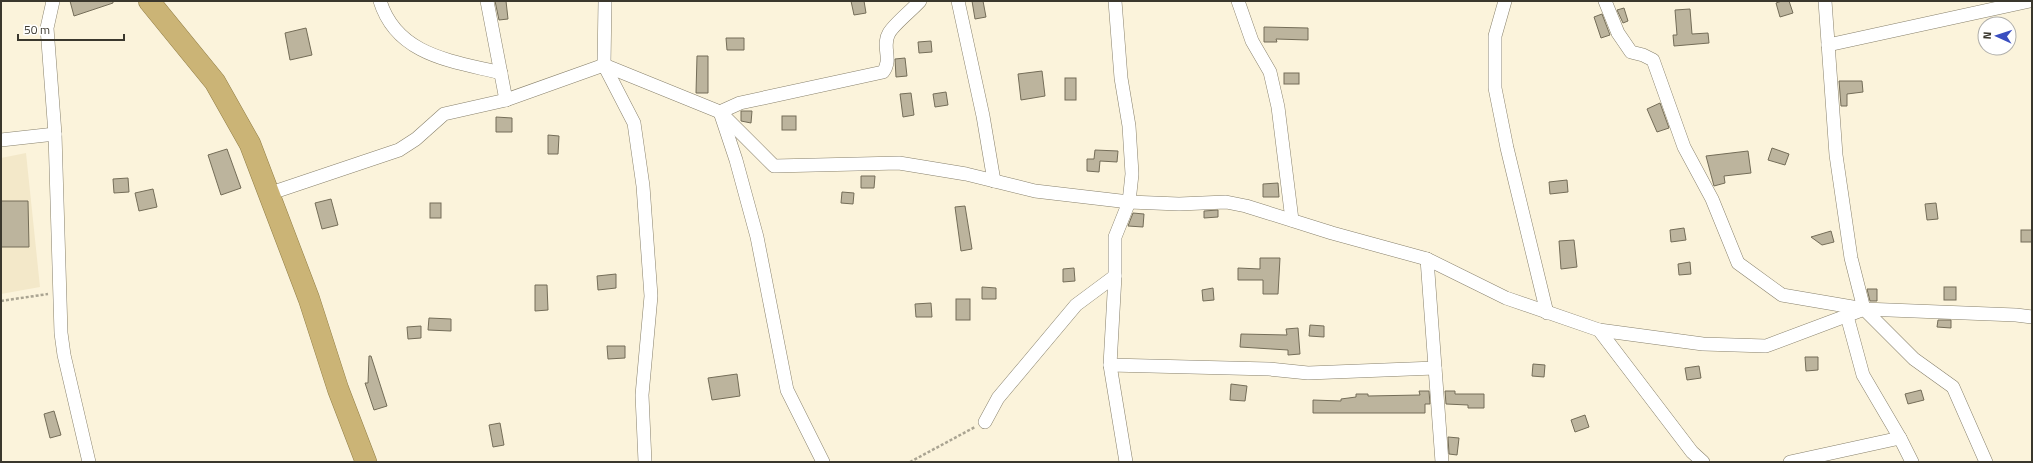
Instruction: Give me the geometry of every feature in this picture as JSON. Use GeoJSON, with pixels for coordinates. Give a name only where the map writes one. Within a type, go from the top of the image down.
{"type":"FeatureCollection","features":[{"type":"Feature","properties":{"kind":"highway"},"geometry":{"type":"LineString","coordinates":[[149,1],[215,82],[250,144],[309,300],[338,389],[366,462]]}},
{"type":"Feature","properties":{"kind":"street"},"geometry":{"type":"LineString","coordinates":[[53,1],[47,28],[55,134],[61,333],[64,355],[89,462]]}},
{"type":"Feature","properties":{"kind":"street"},"geometry":{"type":"LineString","coordinates":[[380,1],[393,28],[411,45],[421,51],[432,56],[501,73]]}},
{"type":"Feature","properties":{"kind":"street"},"geometry":{"type":"LineString","coordinates":[[487,1],[506,100]]}},
{"type":"Feature","properties":{"kind":"street"},"geometry":{"type":"LineString","coordinates":[[605,1],[604,65],[634,123],[643,186],[651,296],[642,395],[646,462]]}},
{"type":"Feature","properties":{"kind":"street"},"geometry":{"type":"LineString","coordinates":[[720,112],[740,103],[883,72],[887,67],[888,60],[885,42],[889,32],[920,1]]}},
{"type":"Feature","properties":{"kind":"street"},"geometry":{"type":"LineString","coordinates":[[958,1],[983,116],[994,181]]}},
{"type":"Feature","properties":{"kind":"street"},"geometry":{"type":"LineString","coordinates":[[1115,1],[1121,78],[1130,133],[1132,174],[1129,202],[1115,237],[1115,276],[1110,365],[1127,461]]}},
{"type":"Feature","properties":{"kind":"street"},"geometry":{"type":"LineString","coordinates":[[1238,1],[1252,41],[1270,72],[1278,107],[1292,220]]}},
{"type":"Feature","properties":{"kind":"street"},"geometry":{"type":"LineString","coordinates":[[1505,1],[1495,36],[1495,88],[1506,148],[1547,313]]}},
{"type":"Feature","properties":{"kind":"street"},"geometry":{"type":"LineString","coordinates":[[1605,1],[1618,33],[1631,52],[1643,55],[1652,60],[1684,147],[1712,199],[1738,263],[1782,295],[1864,309],[2016,315],[2032,317]]}},
{"type":"Feature","properties":{"kind":"street"},"geometry":{"type":"LineString","coordinates":[[1824,1],[1836,155],[1851,258],[1864,309],[1914,359],[1953,387],[1986,462]]}},
{"type":"Feature","properties":{"kind":"street"},"geometry":{"type":"LineString","coordinates":[[1828,45],[1998,5],[2030,1]]}},
{"type":"Feature","properties":{"kind":"street"},"geometry":{"type":"LineString","coordinates":[[268,194],[399,150],[416,139],[444,114],[506,100],[604,65],[720,112],[774,166],[899,163],[966,174],[1035,191],[1129,202],[1179,204],[1226,202],[1246,206],[1427,259],[1506,298],[1599,330],[1703,344],[1766,346],[1864,309]]}},
{"type":"Feature","properties":{"kind":"street"},"geometry":{"type":"LineString","coordinates":[[720,112],[736,160],[757,237],[787,390],[823,462]]}},
{"type":"Feature","properties":{"kind":"street"},"geometry":{"type":"LineString","coordinates":[[1,140],[55,134]]}},
{"type":"Feature","properties":{"kind":"street"},"geometry":{"type":"LineString","coordinates":[[1427,259],[1442,462]]}},
{"type":"Feature","properties":{"kind":"street"},"geometry":{"type":"LineString","coordinates":[[985,422],[998,398],[1076,306],[1115,276]]}},
{"type":"Feature","properties":{"kind":"street"},"geometry":{"type":"LineString","coordinates":[[1847,316],[1863,375],[1900,438],[1912,462]]}},
{"type":"Feature","properties":{"kind":"street"},"geometry":{"type":"LineString","coordinates":[[1599,330],[1692,452],[1702,462]]}},
{"type":"Feature","properties":{"kind":"street"},"geometry":{"type":"LineString","coordinates":[[1110,365],[1269,370],[1308,373],[1435,368]]}},
{"type":"Feature","properties":{"kind":"street"},"geometry":{"type":"LineString","coordinates":[[1790,462],[1900,438]]}},
{"type":"Feature","properties":{"kind":"path"},"geometry":{"type":"LineString","coordinates":[[1,301],[54,293]]}},
{"type":"Feature","properties":{"kind":"path"},"geometry":{"type":"LineString","coordinates":[[910,462],[985,422]]}},
{"type":"Feature","properties":{"kind":"shaded area"},"geometry":{"type":"Polygon","coordinates":[[[26,153],[40,287],[1,294],[1,158],[26,153]]]}},
{"type":"Feature","properties":{"kind":"building"},"geometry":{"type":"Polygon","coordinates":[[[70,1],[113,1],[113,3],[74,16],[70,1]]]}},
{"type":"Feature","properties":{"kind":"building"},"geometry":{"type":"Polygon","coordinates":[[[495,1],[506,1],[508,19],[499,20],[495,1]]]}},
{"type":"Feature","properties":{"kind":"building"},"geometry":{"type":"Polygon","coordinates":[[[851,1],[864,1],[866,13],[854,15],[851,1]]]}},
{"type":"Feature","properties":{"kind":"building"},"geometry":{"type":"Polygon","coordinates":[[[972,1],[983,1],[986,17],[975,19],[972,1]]]}},
{"type":"Feature","properties":{"kind":"building"},"geometry":{"type":"Polygon","coordinates":[[[1789,1],[1793,13],[1780,17],[1776,3],[1789,1]]]}},
{"type":"Feature","properties":{"kind":"building"},"geometry":{"type":"Polygon","coordinates":[[[1624,8],[1628,21],[1623,23],[1617,10],[1624,8]]]}},
{"type":"Feature","properties":{"kind":"building"},"geometry":{"type":"Polygon","coordinates":[[[1690,9],[1692,34],[1708,33],[1709,43],[1674,46],[1673,35],[1677,35],[1675,10],[1690,9]]]}},
{"type":"Feature","properties":{"kind":"building"},"geometry":{"type":"Polygon","coordinates":[[[1602,14],[1610,35],[1601,38],[1594,17],[1602,14]]]}},
{"type":"Feature","properties":{"kind":"building"},"geometry":{"type":"Polygon","coordinates":[[[1264,27],[1308,28],[1308,40],[1276,39],[1277,42],[1264,42],[1264,27]]]}},
{"type":"Feature","properties":{"kind":"building"},"geometry":{"type":"Polygon","coordinates":[[[306,28],[312,55],[290,60],[285,33],[306,28]]]}},
{"type":"Feature","properties":{"kind":"building"},"geometry":{"type":"Polygon","coordinates":[[[726,38],[744,38],[744,50],[727,50],[726,38]]]}},
{"type":"Feature","properties":{"kind":"building"},"geometry":{"type":"Polygon","coordinates":[[[931,41],[932,52],[919,53],[918,42],[931,41]]]}},
{"type":"Feature","properties":{"kind":"building"},"geometry":{"type":"Polygon","coordinates":[[[697,56],[708,56],[708,93],[696,93],[697,56]]]}},
{"type":"Feature","properties":{"kind":"building"},"geometry":{"type":"Polygon","coordinates":[[[905,58],[907,76],[896,77],[895,59],[905,58]]]}},
{"type":"Feature","properties":{"kind":"building"},"geometry":{"type":"Polygon","coordinates":[[[1042,71],[1045,96],[1021,100],[1018,74],[1042,71]]]}},
{"type":"Feature","properties":{"kind":"building"},"geometry":{"type":"Polygon","coordinates":[[[1284,73],[1299,73],[1299,84],[1284,84],[1284,73]]]}},
{"type":"Feature","properties":{"kind":"building"},"geometry":{"type":"Polygon","coordinates":[[[1065,78],[1076,78],[1076,100],[1065,100],[1065,78]]]}},
{"type":"Feature","properties":{"kind":"building"},"geometry":{"type":"Polygon","coordinates":[[[1839,81],[1862,81],[1863,92],[1847,94],[1847,106],[1841,106],[1839,81]]]}},
{"type":"Feature","properties":{"kind":"building"},"geometry":{"type":"Polygon","coordinates":[[[946,92],[948,105],[935,107],[933,94],[946,92]]]}},
{"type":"Feature","properties":{"kind":"building"},"geometry":{"type":"Polygon","coordinates":[[[911,93],[914,115],[903,117],[900,94],[911,93]]]}},
{"type":"Feature","properties":{"kind":"building"},"geometry":{"type":"Polygon","coordinates":[[[1660,103],[1669,128],[1657,132],[1647,109],[1660,103]]]}},
{"type":"Feature","properties":{"kind":"building"},"geometry":{"type":"Polygon","coordinates":[[[741,111],[752,111],[751,123],[741,121],[741,111]]]}},
{"type":"Feature","properties":{"kind":"building"},"geometry":{"type":"Polygon","coordinates":[[[782,116],[796,116],[796,130],[782,130],[782,116]]]}},
{"type":"Feature","properties":{"kind":"building"},"geometry":{"type":"Polygon","coordinates":[[[496,117],[512,118],[512,132],[496,132],[496,117]]]}},
{"type":"Feature","properties":{"kind":"building"},"geometry":{"type":"Polygon","coordinates":[[[548,135],[559,136],[558,154],[548,154],[548,135]]]}},
{"type":"Feature","properties":{"kind":"building"},"geometry":{"type":"Polygon","coordinates":[[[1772,148],[1789,154],[1785,165],[1768,160],[1772,148]]]}},
{"type":"Feature","properties":{"kind":"building"},"geometry":{"type":"Polygon","coordinates":[[[227,149],[241,188],[221,195],[208,155],[227,149]]]}},
{"type":"Feature","properties":{"kind":"building"},"geometry":{"type":"Polygon","coordinates":[[[1095,150],[1118,151],[1117,162],[1100,161],[1099,172],[1087,171],[1087,159],[1094,159],[1095,150]]]}},
{"type":"Feature","properties":{"kind":"building"},"geometry":{"type":"Polygon","coordinates":[[[1748,151],[1751,173],[1724,176],[1725,183],[1714,186],[1706,156],[1748,151]]]}},
{"type":"Feature","properties":{"kind":"building"},"geometry":{"type":"Polygon","coordinates":[[[861,176],[875,176],[874,188],[861,188],[861,176]]]}},
{"type":"Feature","properties":{"kind":"building"},"geometry":{"type":"Polygon","coordinates":[[[128,178],[129,192],[114,193],[113,179],[128,178]]]}},
{"type":"Feature","properties":{"kind":"building"},"geometry":{"type":"Polygon","coordinates":[[[1567,180],[1568,192],[1550,194],[1549,182],[1567,180]]]}},
{"type":"Feature","properties":{"kind":"building"},"geometry":{"type":"Polygon","coordinates":[[[1278,183],[1279,197],[1263,197],[1263,184],[1278,183]]]}},
{"type":"Feature","properties":{"kind":"building"},"geometry":{"type":"Polygon","coordinates":[[[153,189],[157,207],[139,211],[135,193],[153,189]]]}},
{"type":"Feature","properties":{"kind":"building"},"geometry":{"type":"Polygon","coordinates":[[[842,192],[854,193],[853,204],[841,203],[842,192]]]}},
{"type":"Feature","properties":{"kind":"building"},"geometry":{"type":"Polygon","coordinates":[[[331,199],[338,225],[322,229],[315,203],[331,199]]]}},
{"type":"Feature","properties":{"kind":"building"},"geometry":{"type":"Polygon","coordinates":[[[1,201],[28,201],[29,247],[1,247],[1,201]]]}},
{"type":"Feature","properties":{"kind":"building"},"geometry":{"type":"Polygon","coordinates":[[[430,203],[441,203],[441,218],[430,218],[430,203]]]}},
{"type":"Feature","properties":{"kind":"building"},"geometry":{"type":"Polygon","coordinates":[[[1936,203],[1938,219],[1927,220],[1925,204],[1936,203]]]}},
{"type":"Feature","properties":{"kind":"building"},"geometry":{"type":"Polygon","coordinates":[[[965,206],[972,249],[961,251],[955,207],[965,206]]]}},
{"type":"Feature","properties":{"kind":"building"},"geometry":{"type":"Polygon","coordinates":[[[1218,210],[1218,217],[1204,218],[1204,211],[1218,210]]]}},
{"type":"Feature","properties":{"kind":"building"},"geometry":{"type":"Polygon","coordinates":[[[1133,213],[1144,214],[1143,227],[1128,226],[1133,213]]]}},
{"type":"Feature","properties":{"kind":"building"},"geometry":{"type":"Polygon","coordinates":[[[1684,228],[1686,240],[1671,242],[1670,230],[1684,228]]]}},
{"type":"Feature","properties":{"kind":"building"},"geometry":{"type":"Polygon","coordinates":[[[2021,230],[2032,230],[2032,242],[2021,242],[2021,230]]]}},
{"type":"Feature","properties":{"kind":"building"},"geometry":{"type":"Polygon","coordinates":[[[1831,231],[1834,242],[1822,245],[1811,237],[1831,231]]]}},
{"type":"Feature","properties":{"kind":"building"},"geometry":{"type":"Polygon","coordinates":[[[1574,240],[1577,267],[1561,269],[1559,241],[1574,240]]]}},
{"type":"Feature","properties":{"kind":"building"},"geometry":{"type":"Polygon","coordinates":[[[1260,258],[1280,258],[1278,294],[1263,294],[1263,280],[1238,280],[1238,268],[1260,269],[1260,258]]]}},
{"type":"Feature","properties":{"kind":"building"},"geometry":{"type":"Polygon","coordinates":[[[1690,262],[1691,274],[1679,275],[1678,264],[1690,262]]]}},
{"type":"Feature","properties":{"kind":"building"},"geometry":{"type":"Polygon","coordinates":[[[1074,268],[1075,281],[1063,282],[1063,269],[1074,268]]]}},
{"type":"Feature","properties":{"kind":"building"},"geometry":{"type":"Polygon","coordinates":[[[616,274],[616,288],[598,290],[597,276],[616,274]]]}},
{"type":"Feature","properties":{"kind":"building"},"geometry":{"type":"Polygon","coordinates":[[[535,285],[547,285],[548,310],[535,311],[535,285]]]}},
{"type":"Feature","properties":{"kind":"building"},"geometry":{"type":"Polygon","coordinates":[[[982,287],[996,288],[996,299],[982,299],[982,287]]]}},
{"type":"Feature","properties":{"kind":"building"},"geometry":{"type":"Polygon","coordinates":[[[1944,287],[1956,287],[1956,300],[1944,300],[1944,287]]]}},
{"type":"Feature","properties":{"kind":"building"},"geometry":{"type":"Polygon","coordinates":[[[1213,288],[1214,300],[1203,301],[1202,290],[1213,288]]]}},
{"type":"Feature","properties":{"kind":"building"},"geometry":{"type":"Polygon","coordinates":[[[1867,289],[1877,289],[1877,301],[1870,301],[1867,289]]]}},
{"type":"Feature","properties":{"kind":"building"},"geometry":{"type":"Polygon","coordinates":[[[956,299],[970,299],[970,320],[956,320],[956,299]]]}},
{"type":"Feature","properties":{"kind":"building"},"geometry":{"type":"Polygon","coordinates":[[[931,303],[932,317],[916,317],[915,304],[931,303]]]}},
{"type":"Feature","properties":{"kind":"building"},"geometry":{"type":"Polygon","coordinates":[[[429,318],[451,319],[451,331],[428,330],[429,318]]]}},
{"type":"Feature","properties":{"kind":"building"},"geometry":{"type":"Polygon","coordinates":[[[1938,320],[1951,320],[1951,328],[1937,327],[1938,320]]]}},
{"type":"Feature","properties":{"kind":"building"},"geometry":{"type":"Polygon","coordinates":[[[1310,325],[1324,326],[1324,337],[1309,336],[1310,325]]]}},
{"type":"Feature","properties":{"kind":"building"},"geometry":{"type":"Polygon","coordinates":[[[421,326],[421,338],[408,339],[407,327],[421,326]]]}},
{"type":"Feature","properties":{"kind":"building"},"geometry":{"type":"Polygon","coordinates":[[[1298,328],[1300,354],[1288,355],[1288,350],[1240,347],[1241,334],[1287,335],[1286,329],[1298,328]]]}},
{"type":"Feature","properties":{"kind":"building"},"geometry":{"type":"Polygon","coordinates":[[[607,346],[625,346],[625,358],[608,359],[607,346]]]}},
{"type":"Feature","properties":{"kind":"building"},"geometry":{"type":"Polygon","coordinates":[[[369,356],[371,356],[387,406],[374,410],[365,383],[368,383],[369,356]]]}},
{"type":"Feature","properties":{"kind":"building"},"geometry":{"type":"Polygon","coordinates":[[[1805,357],[1818,357],[1818,370],[1806,371],[1805,357]]]}},
{"type":"Feature","properties":{"kind":"building"},"geometry":{"type":"Polygon","coordinates":[[[1533,364],[1545,365],[1544,377],[1532,376],[1533,364]]]}},
{"type":"Feature","properties":{"kind":"building"},"geometry":{"type":"Polygon","coordinates":[[[1699,366],[1701,378],[1687,380],[1685,368],[1699,366]]]}},
{"type":"Feature","properties":{"kind":"building"},"geometry":{"type":"Polygon","coordinates":[[[737,374],[740,396],[712,400],[708,378],[737,374]]]}},
{"type":"Feature","properties":{"kind":"building"},"geometry":{"type":"Polygon","coordinates":[[[1231,384],[1247,386],[1245,401],[1230,400],[1231,384]]]}},
{"type":"Feature","properties":{"kind":"building"},"geometry":{"type":"Polygon","coordinates":[[[1921,390],[1924,400],[1908,404],[1905,394],[1921,390]]]}},
{"type":"Feature","properties":{"kind":"building"},"geometry":{"type":"Polygon","coordinates":[[[1419,391],[1429,391],[1430,404],[1425,404],[1425,413],[1313,413],[1313,400],[1341,401],[1341,399],[1356,397],[1356,394],[1368,394],[1368,396],[1420,395],[1419,391]]]}},
{"type":"Feature","properties":{"kind":"building"},"geometry":{"type":"Polygon","coordinates":[[[1445,391],[1455,391],[1455,394],[1484,394],[1484,408],[1468,408],[1468,405],[1446,404],[1445,391]]]}},
{"type":"Feature","properties":{"kind":"building"},"geometry":{"type":"Polygon","coordinates":[[[54,411],[61,435],[50,438],[44,414],[54,411]]]}},
{"type":"Feature","properties":{"kind":"building"},"geometry":{"type":"Polygon","coordinates":[[[1585,415],[1589,427],[1575,432],[1571,420],[1585,415]]]}},
{"type":"Feature","properties":{"kind":"building"},"geometry":{"type":"Polygon","coordinates":[[[500,423],[504,445],[493,447],[489,425],[500,423]]]}},
{"type":"Feature","properties":{"kind":"building"},"geometry":{"type":"Polygon","coordinates":[[[1448,437],[1459,438],[1457,455],[1449,454],[1448,437]]]}}]}
